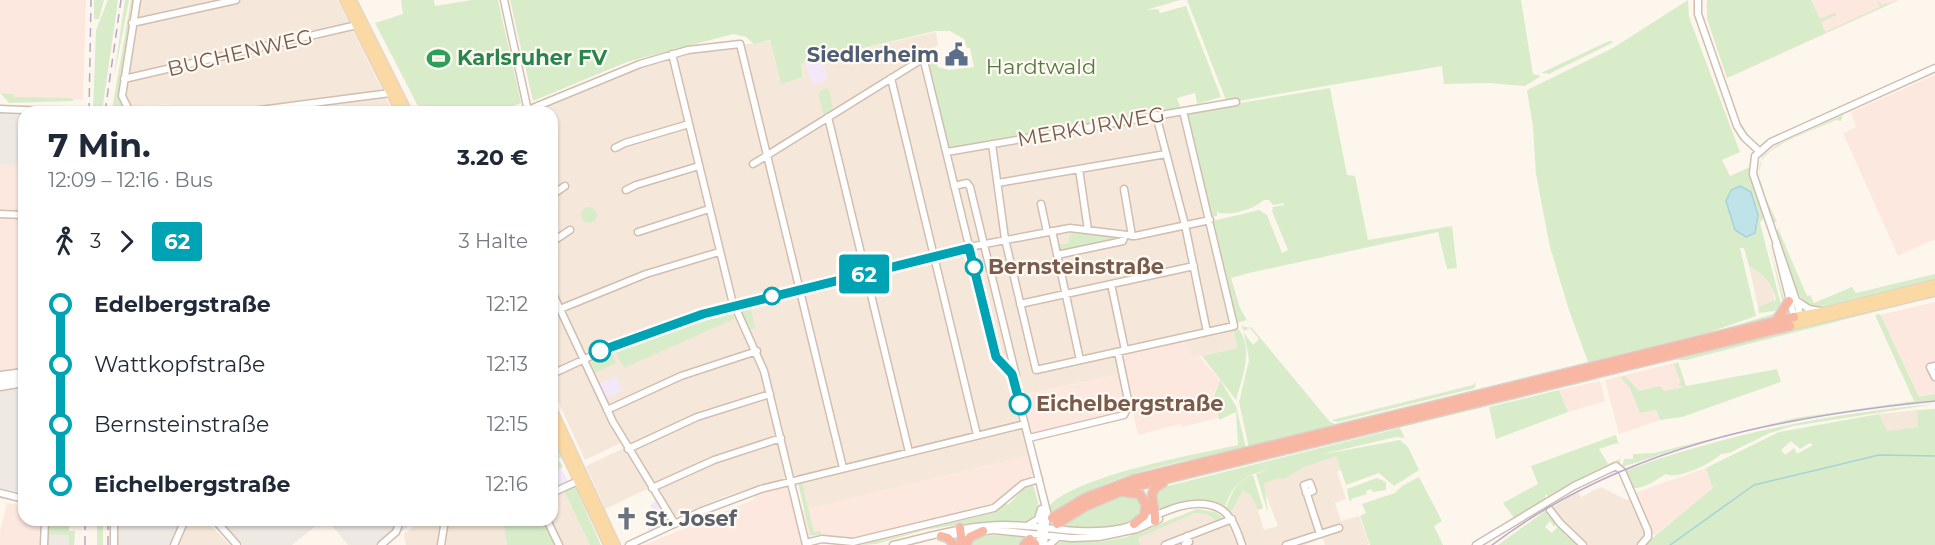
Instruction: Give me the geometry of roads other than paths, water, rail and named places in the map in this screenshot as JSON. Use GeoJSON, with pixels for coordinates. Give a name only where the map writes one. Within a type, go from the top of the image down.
{"type":"FeatureCollection","features":[{"type":"Feature","properties":{"kind":"highway"},"geometry":{"type":"LineString","coordinates":[[1777,320],[1793,300]]}},
{"type":"Feature","properties":{"kind":"highway"},"geometry":{"type":"LineString","coordinates":[[1052,518],[1091,495],[1135,479],[1708,340],[1740,328],[1777,320],[1794,320]]}},
{"type":"Feature","properties":{"kind":"highway"},"geometry":{"type":"LineString","coordinates":[[1052,518],[1118,492],[1189,473],[1794,320]]}},
{"type":"Feature","properties":{"kind":"highway"},"geometry":{"type":"LineString","coordinates":[[1154,518],[1151,499],[1155,488],[1189,473]]}},
{"type":"Feature","properties":{"kind":"highway"},"geometry":{"type":"LineString","coordinates":[[1118,492],[1136,492],[1146,502],[1154,518]]}},
{"type":"Feature","properties":{"kind":"highway"},"geometry":{"type":"LineString","coordinates":[[1134,524],[1145,513],[1146,502]]}},
{"type":"Feature","properties":{"kind":"highway"},"geometry":{"type":"LineString","coordinates":[[958,531],[960,545]]}},
{"type":"Feature","properties":{"kind":"highway"},"geometry":{"type":"LineString","coordinates":[[960,545],[983,531]]}},
{"type":"Feature","properties":{"kind":"highway"},"geometry":{"type":"LineString","coordinates":[[941,536],[960,545]]}},
{"type":"Feature","properties":{"kind":"main road"},"geometry":{"type":"LineString","coordinates":[[344,0],[397,106]]}},
{"type":"Feature","properties":{"kind":"main road"},"geometry":{"type":"LineString","coordinates":[[352,0],[405,106]]}},
{"type":"Feature","properties":{"kind":"main road"},"geometry":{"type":"LineString","coordinates":[[1794,320],[1935,284]]}},
{"type":"Feature","properties":{"kind":"main road"},"geometry":{"type":"LineString","coordinates":[[1794,320],[1806,323],[1935,292]]}},
{"type":"Feature","properties":{"kind":"main road"},"geometry":{"type":"LineString","coordinates":[[558,421],[616,545]]}},
{"type":"Feature","properties":{"kind":"main road"},"geometry":{"type":"LineString","coordinates":[[558,438],[608,545]]}},
{"type":"Feature","properties":{"kind":"street"},"geometry":{"type":"LineString","coordinates":[[125,106],[122,101],[124,80],[137,0]]}},
{"type":"Feature","properties":{"kind":"street"},"geometry":{"type":"LineString","coordinates":[[132,23],[236,0]]}},
{"type":"Feature","properties":{"kind":"street"},"geometry":{"type":"LineString","coordinates":[[504,0],[525,106]]}},
{"type":"Feature","properties":{"kind":"street"},"geometry":{"type":"LineString","coordinates":[[1698,0],[1698,14],[1737,126],[1743,137],[1759,151]]}},
{"type":"Feature","properties":{"kind":"street","name":"BUCHENWEG"},"geometry":{"type":"LineString","coordinates":[[124,80],[357,25]]}},
{"type":"Feature","properties":{"kind":"street"},"geometry":{"type":"LineString","coordinates":[[540,106],[613,74],[672,54],[738,43],[843,468]]}},
{"type":"Feature","properties":{"kind":"street"},"geometry":{"type":"LineString","coordinates":[[672,54],[719,252],[734,305],[757,351],[770,394],[806,544],[822,538],[853,542],[994,508],[1023,484],[1039,482]]}},
{"type":"Feature","properties":{"kind":"street"},"geometry":{"type":"LineString","coordinates":[[753,164],[923,60],[996,357],[1012,376],[1029,438],[1042,500],[1044,532]]}},
{"type":"Feature","properties":{"kind":"street"},"geometry":{"type":"LineString","coordinates":[[1794,320],[1793,300],[1753,174],[1753,163],[1759,151],[1770,142],[1935,68]]}},
{"type":"Feature","properties":{"kind":"street"},"geometry":{"type":"LineString","coordinates":[[891,78],[977,435]]}},
{"type":"Feature","properties":{"kind":"street"},"geometry":{"type":"LineString","coordinates":[[291,106],[390,93]]}},
{"type":"Feature","properties":{"kind":"street","name":"MERKURWEG"},"geometry":{"type":"LineString","coordinates":[[947,152],[1236,102]]}},
{"type":"Feature","properties":{"kind":"street"},"geometry":{"type":"LineString","coordinates":[[0,109],[18,110]]}},
{"type":"Feature","properties":{"kind":"street"},"geometry":{"type":"LineString","coordinates":[[992,144],[998,183],[997,195],[1005,240],[1036,370],[1234,326],[1183,111]]}},
{"type":"Feature","properties":{"kind":"street"},"geometry":{"type":"LineString","coordinates":[[1156,115],[1185,225],[1207,332]]}},
{"type":"Feature","properties":{"kind":"street"},"geometry":{"type":"LineString","coordinates":[[828,117],[909,452]]}},
{"type":"Feature","properties":{"kind":"street"},"geometry":{"type":"LineString","coordinates":[[615,148],[625,142],[689,124]]}},
{"type":"Feature","properties":{"kind":"street"},"geometry":{"type":"LineString","coordinates":[[998,183],[1079,171],[1166,154]]}},
{"type":"Feature","properties":{"kind":"street"},"geometry":{"type":"LineString","coordinates":[[626,190],[699,166]]}},
{"type":"Feature","properties":{"kind":"street"},"geometry":{"type":"LineString","coordinates":[[1079,171],[1089,230]]}},
{"type":"Feature","properties":{"kind":"street"},"geometry":{"type":"LineString","coordinates":[[954,186],[969,185],[1016,376],[1012,376]]}},
{"type":"Feature","properties":{"kind":"street"},"geometry":{"type":"LineString","coordinates":[[558,191],[566,186]]}},
{"type":"Feature","properties":{"kind":"street"},"geometry":{"type":"LineString","coordinates":[[1124,189],[1132,236]]}},
{"type":"Feature","properties":{"kind":"street"},"geometry":{"type":"LineString","coordinates":[[1041,204],[1057,255],[1080,360]]}},
{"type":"Feature","properties":{"kind":"street"},"geometry":{"type":"LineString","coordinates":[[638,232],[709,209]]}},
{"type":"Feature","properties":{"kind":"street"},"geometry":{"type":"LineString","coordinates":[[0,214],[18,215]]}},
{"type":"Feature","properties":{"kind":"street"},"geometry":{"type":"LineString","coordinates":[[558,371],[662,327],[734,305],[984,244],[1070,228],[1132,236],[1210,220]]}},
{"type":"Feature","properties":{"kind":"street"},"geometry":{"type":"LineString","coordinates":[[558,238],[570,230]]}},
{"type":"Feature","properties":{"kind":"street"},"geometry":{"type":"LineString","coordinates":[[1057,255],[1123,241],[1124,235]]}},
{"type":"Feature","properties":{"kind":"street"},"geometry":{"type":"LineString","coordinates":[[560,309],[643,274],[719,252]]}},
{"type":"Feature","properties":{"kind":"street"},"geometry":{"type":"LineString","coordinates":[[1020,304],[1194,266]]}},
{"type":"Feature","properties":{"kind":"street"},"geometry":{"type":"LineString","coordinates":[[1029,438],[1124,415],[1129,405],[1110,284]]}},
{"type":"Feature","properties":{"kind":"street"},"geometry":{"type":"LineString","coordinates":[[1793,300],[1809,309],[1827,311]]}},
{"type":"Feature","properties":{"kind":"street"},"geometry":{"type":"LineString","coordinates":[[558,305],[607,410],[628,449],[675,524]]}},
{"type":"Feature","properties":{"kind":"street"},"geometry":{"type":"LineString","coordinates":[[607,410],[693,371],[757,351]]}},
{"type":"Feature","properties":{"kind":"street"},"geometry":{"type":"LineString","coordinates":[[1935,366],[1930,367],[1935,377]]}},
{"type":"Feature","properties":{"kind":"street"},"geometry":{"type":"LineString","coordinates":[[0,375],[18,373]]}},
{"type":"Feature","properties":{"kind":"street"},"geometry":{"type":"LineString","coordinates":[[0,381],[18,378]]}},
{"type":"Feature","properties":{"kind":"street"},"geometry":{"type":"LineString","coordinates":[[0,387],[18,384]]}},
{"type":"Feature","properties":{"kind":"street"},"geometry":{"type":"LineString","coordinates":[[628,449],[697,417],[770,394]]}},
{"type":"Feature","properties":{"kind":"street"},"geometry":{"type":"LineString","coordinates":[[629,545],[729,500],[790,480],[1025,424]]}},
{"type":"Feature","properties":{"kind":"street"},"geometry":{"type":"LineString","coordinates":[[652,488],[720,457],[781,438]]}},
{"type":"Feature","properties":{"kind":"street"},"geometry":{"type":"LineString","coordinates":[[1476,545],[1548,500],[1602,472],[1617,467],[1624,476],[1649,534],[1641,545]]}},
{"type":"Feature","properties":{"kind":"street"},"geometry":{"type":"LineString","coordinates":[[558,490],[578,481]]}},
{"type":"Feature","properties":{"kind":"street"},"geometry":{"type":"LineString","coordinates":[[1039,482],[1054,525],[1065,532]]}},
{"type":"Feature","properties":{"kind":"street"},"geometry":{"type":"LineString","coordinates":[[0,493],[18,498]]}},
{"type":"Feature","properties":{"kind":"street"},"geometry":{"type":"LineString","coordinates":[[1306,493],[1320,534]]}},
{"type":"Feature","properties":{"kind":"street"},"geometry":{"type":"LineString","coordinates":[[929,536],[941,536],[958,531],[1024,529],[1039,518],[1042,500]]}},
{"type":"Feature","properties":{"kind":"street"},"geometry":{"type":"LineString","coordinates":[[1044,532],[1058,537],[1081,538],[1116,534],[1154,518],[1197,504],[1219,508],[1232,519],[1242,545]]}},
{"type":"Feature","properties":{"kind":"street"},"geometry":{"type":"LineString","coordinates":[[1550,510],[1583,545]]}},
{"type":"Feature","properties":{"kind":"street"},"geometry":{"type":"LineString","coordinates":[[1037,544],[1052,518]]}},
{"type":"Feature","properties":{"kind":"street"},"geometry":{"type":"LineString","coordinates":[[893,545],[958,531],[1024,529],[1044,532],[1098,531],[1154,518]]}},
{"type":"Feature","properties":{"kind":"street"},"geometry":{"type":"LineString","coordinates":[[1165,545],[1185,541],[1232,519]]}},
{"type":"Feature","properties":{"kind":"street"},"geometry":{"type":"LineString","coordinates":[[44,545],[45,526]]}},
{"type":"Feature","properties":{"kind":"street"},"geometry":{"type":"LineString","coordinates":[[114,526],[114,545]]}},
{"type":"Feature","properties":{"kind":"street"},"geometry":{"type":"LineString","coordinates":[[174,545],[182,526]]}},
{"type":"Feature","properties":{"kind":"street"},"geometry":{"type":"LineString","coordinates":[[220,526],[237,545]]}},
{"type":"Feature","properties":{"kind":"street"},"geometry":{"type":"LineString","coordinates":[[381,545],[398,530],[397,526]]}},
{"type":"Feature","properties":{"kind":"street"},"geometry":{"type":"LineString","coordinates":[[441,545],[444,526]]}},
{"type":"Feature","properties":{"kind":"street"},"geometry":{"type":"LineString","coordinates":[[550,526],[558,545]]}},
{"type":"Feature","properties":{"kind":"street"},"geometry":{"type":"LineString","coordinates":[[1286,545],[1339,528]]}},
{"type":"Feature","properties":{"kind":"street"},"geometry":{"type":"LineString","coordinates":[[1024,529],[1037,544]]}},
{"type":"Feature","properties":{"kind":"street"},"geometry":{"type":"LineString","coordinates":[[1037,544],[1058,537]]}},
{"type":"Feature","properties":{"kind":"water"},"geometry":{"type":"Polygon","coordinates":[[[1740,186],[1751,192],[1758,215],[1755,233],[1746,237],[1735,230],[1726,201],[1731,190],[1740,186]]]}},
{"type":"Feature","properties":{"kind":"waterway"},"geometry":{"type":"LineString","coordinates":[[1670,545],[1754,485],[1879,455],[1935,456]]}},
{"type":"Feature","properties":{"kind":"tram line"},"geometry":{"type":"LineString","coordinates":[[1492,545],[1542,511],[1594,483],[1703,442],[1817,416],[1935,401]]}},
{"type":"Feature","properties":{"kind":"railway"},"geometry":{"type":"LineString","coordinates":[[89,106],[91,0]]}},
{"type":"Feature","properties":{"kind":"railway"},"geometry":{"type":"LineString","coordinates":[[106,106],[121,0]]}},
{"type":"Feature","properties":{"kind":"railway"},"geometry":{"type":"LineString","coordinates":[[85,526],[85,545]]}},
{"type":"Feature","properties":{"kind":"railway"},"geometry":{"type":"LineString","coordinates":[[108,526],[108,545]]}},
{"type":"Feature","properties":{"kind":"place","name":"Siedlerheim"},"geometry":{"type":"Point","coordinates":[957,55]}},
{"type":"Feature","properties":{"kind":"place","name":"Karlsruher FV"},"geometry":{"type":"Point","coordinates":[439,58]}},
{"type":"Feature","properties":{"kind":"place","name":"Bernsteinstraße"},"geometry":{"type":"Point","coordinates":[974,267]}},
{"type":"Feature","properties":{"kind":"place","name":"Eichelbergstraße"},"geometry":{"type":"Point","coordinates":[1020,404]}},
{"type":"Feature","properties":{"kind":"place","name":"St. Josef"},"geometry":{"type":"Point","coordinates":[627,519]}},
{"type":"Feature","properties":{"kind":"park label","name":"Hardtwald"},"geometry":{"type":"Point","coordinates":[1041,67]}}]}
